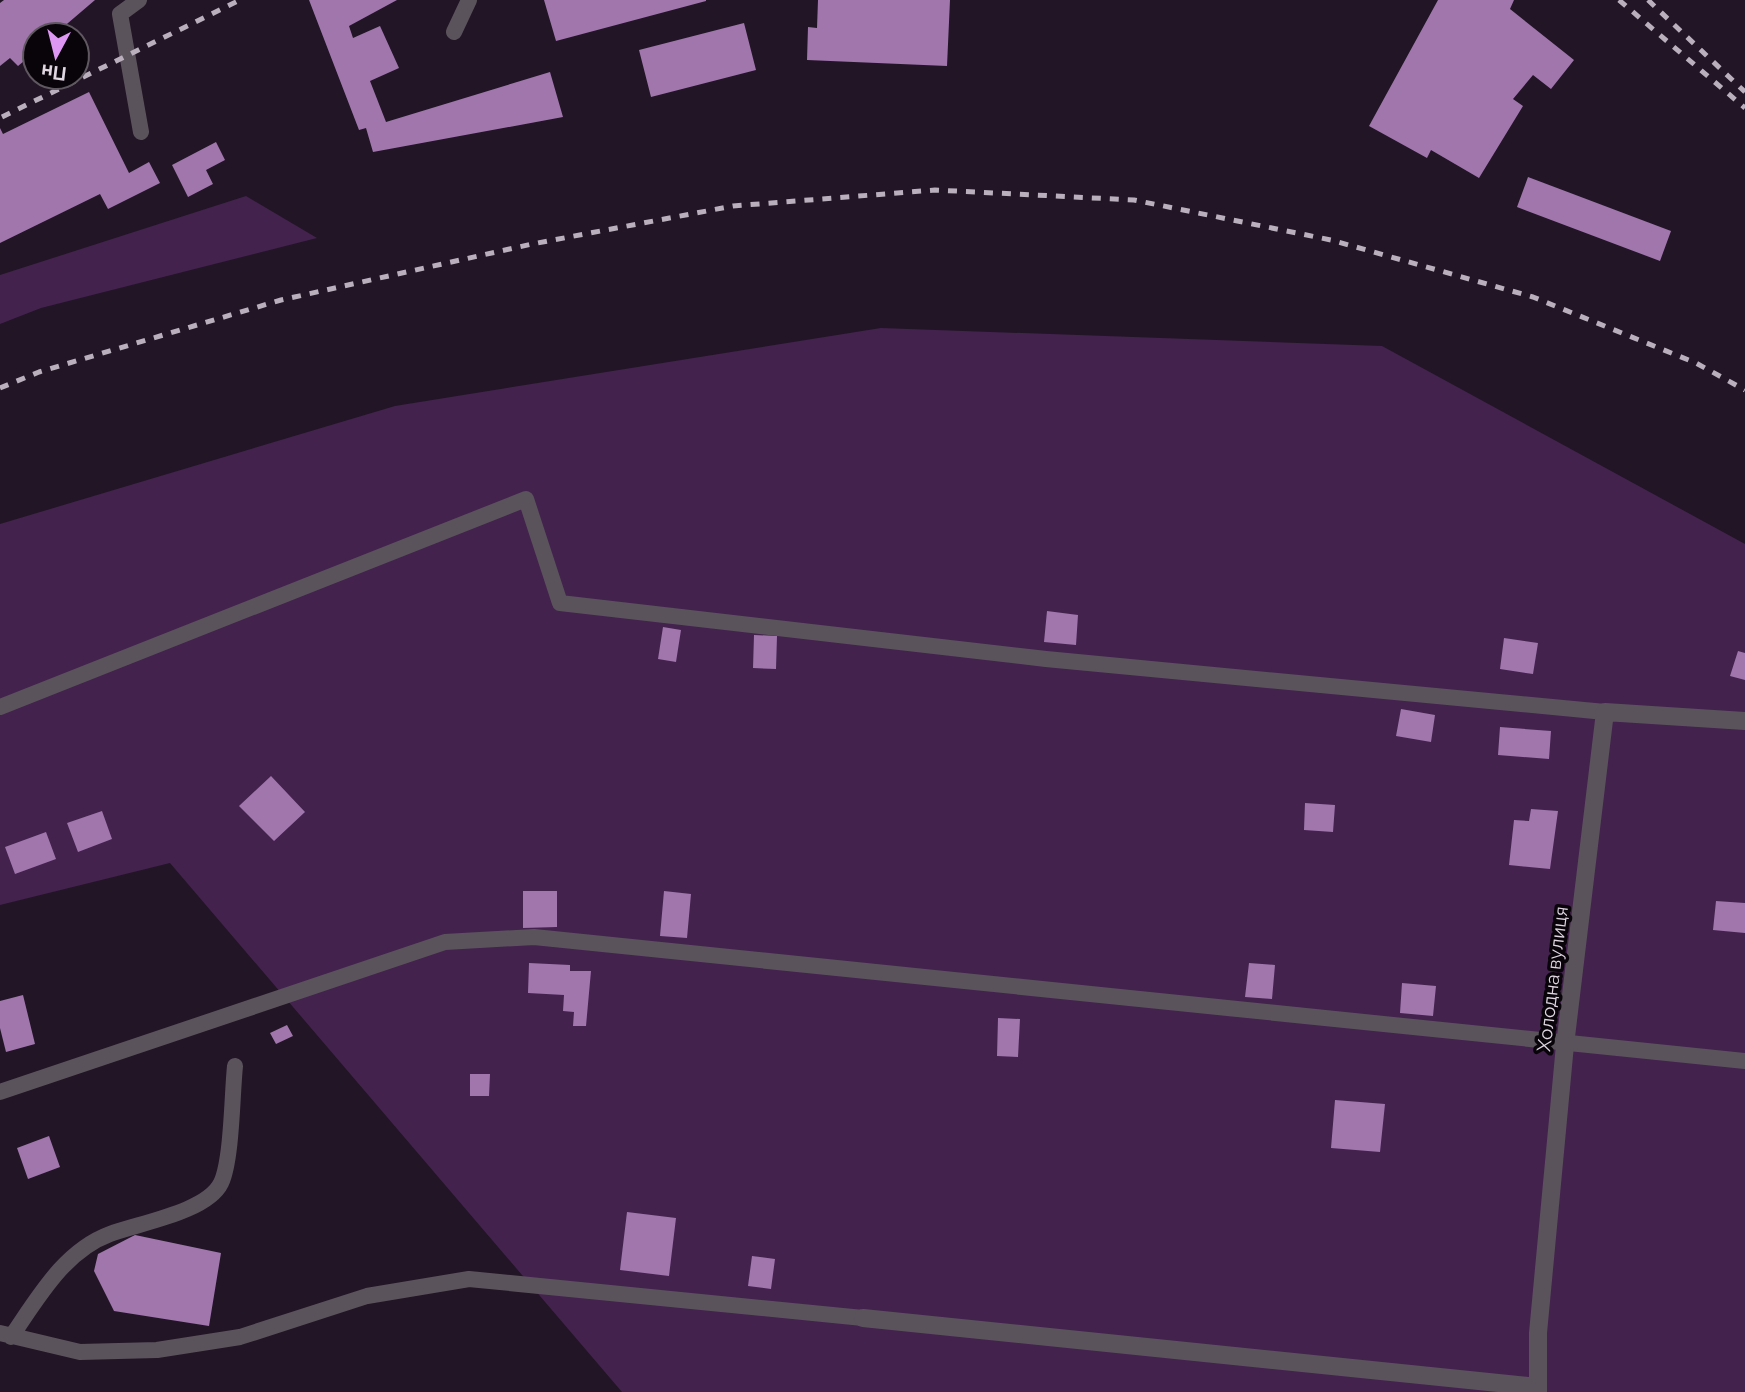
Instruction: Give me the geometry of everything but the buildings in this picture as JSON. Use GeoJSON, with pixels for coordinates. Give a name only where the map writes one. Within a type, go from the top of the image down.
{"type":"FeatureCollection","features":[{"type":"Feature","properties":{"kind":"street"},"geometry":{"type":"LineString","coordinates":[[1605,712],[1745,721]]}},
{"type":"Feature","properties":{"kind":"street","name":"Холодна вулиця"},"geometry":{"type":"LineString","coordinates":[[1537,1390],[1538,1334],[1565,1045],[1605,712]]}},
{"type":"Feature","properties":{"kind":"street"},"geometry":{"type":"LineString","coordinates":[[863,1318],[1537,1390]]}},
{"type":"Feature","properties":{"kind":"lane"},"geometry":{"type":"LineString","coordinates":[[139,0],[120,14],[141,132]]}},
{"type":"Feature","properties":{"kind":"lane"},"geometry":{"type":"LineString","coordinates":[[454,32],[469,0]]}},
{"type":"Feature","properties":{"kind":"lane"},"geometry":{"type":"LineString","coordinates":[[0,707],[526,499],[560,603],[1046,659],[1605,712]]}},
{"type":"Feature","properties":{"kind":"lane"},"geometry":{"type":"LineString","coordinates":[[0,1092],[444,942],[534,937],[1565,1045],[1745,1061]]}},
{"type":"Feature","properties":{"kind":"lane"},"geometry":{"type":"LineString","coordinates":[[235,1066],[225,1169],[216,1191],[196,1205],[107,1235],[86,1246],[60,1269],[6,1335],[80,1352],[157,1350],[240,1337],[367,1296],[469,1279],[863,1318]]}},
{"type":"Feature","properties":{"kind":"shaded area"},"geometry":{"type":"Polygon","coordinates":[[[246,196],[317,238],[41,308],[0,324],[0,275],[246,196]]]}},
{"type":"Feature","properties":{"kind":"shaded area"},"geometry":{"type":"Polygon","coordinates":[[[881,328],[1382,346],[1745,544],[1745,1392],[622,1392],[170,863],[0,905],[0,524],[395,406],[881,328]]]}},
{"type":"Feature","properties":{"kind":"railway"},"geometry":{"type":"LineString","coordinates":[[2,117],[240,0]]}},
{"type":"Feature","properties":{"kind":"railway"},"geometry":{"type":"LineString","coordinates":[[1619,0],[1745,108]]}},
{"type":"Feature","properties":{"kind":"railway"},"geometry":{"type":"LineString","coordinates":[[1648,0],[1745,92]]}},
{"type":"Feature","properties":{"kind":"railway"},"geometry":{"type":"LineString","coordinates":[[0,388],[39,372],[281,300],[532,244],[733,206],[935,190],[1134,200],[1331,240],[1533,297],[1696,363],[1745,390]]}}]}
